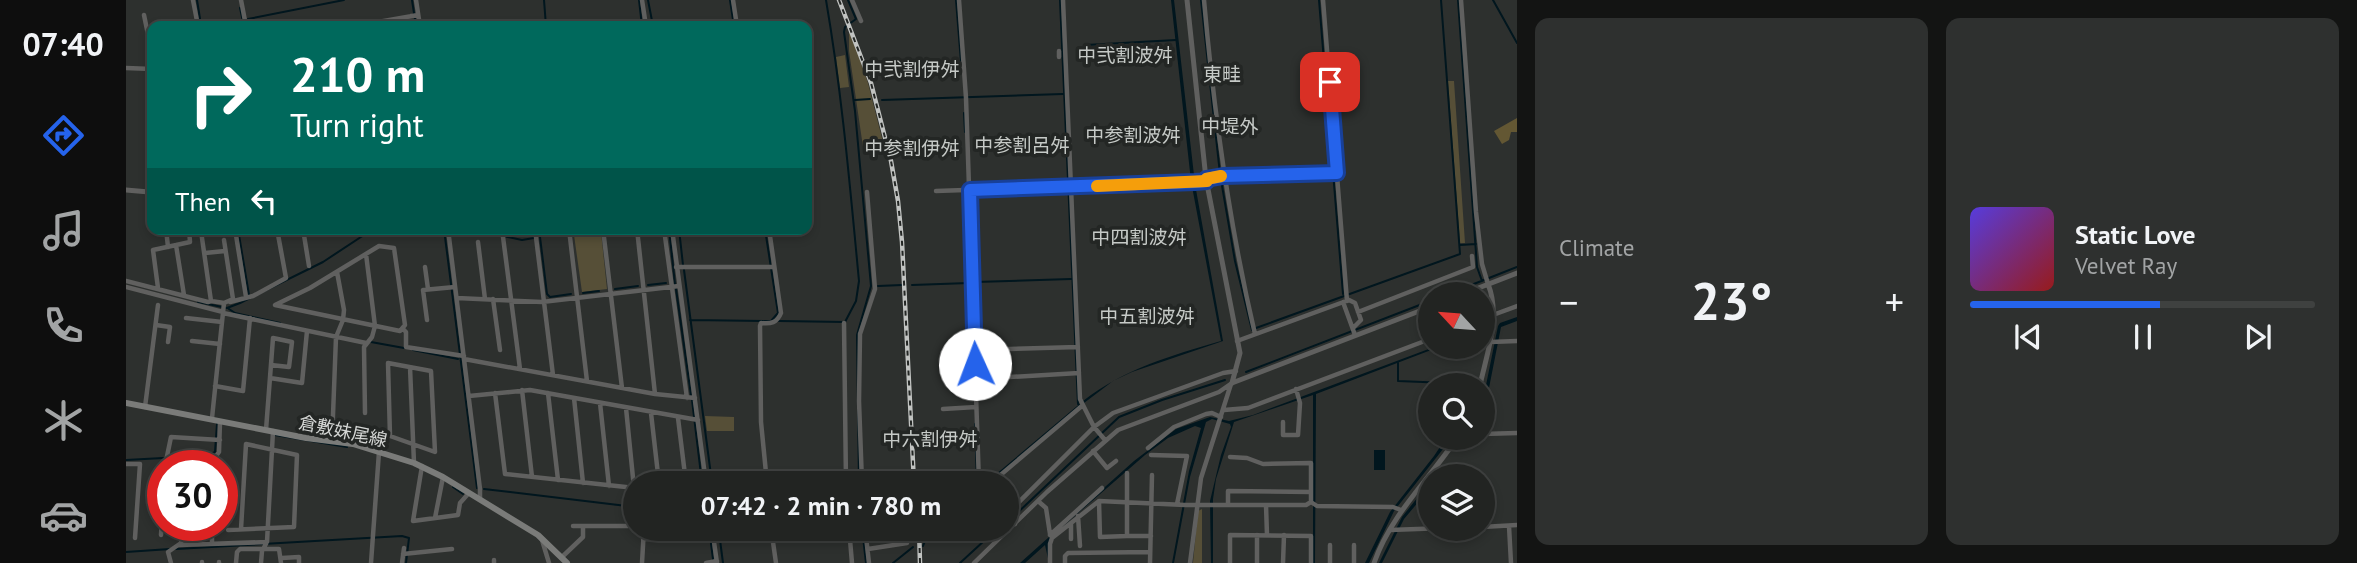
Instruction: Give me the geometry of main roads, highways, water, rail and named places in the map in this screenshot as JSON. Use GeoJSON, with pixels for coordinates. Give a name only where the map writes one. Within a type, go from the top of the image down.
{"type":"FeatureCollection","features":[{"type":"Feature","properties":{"kind":"main road","name":"倉敷妹尾線"},"geometry":{"type":"LineString","coordinates":[[126,403],[212,418],[271,433],[332,441],[379,451],[419,467],[469,493],[543,538],[567,563]]}},
{"type":"Feature","properties":{"kind":"water"},"geometry":{"type":"Polygon","coordinates":[[[1171,0],[1174,0],[1195,184],[1223,341],[1116,380],[1166,358],[1221,341],[1191,181],[1171,0]]]}},
{"type":"Feature","properties":{"kind":"water"},"geometry":{"type":"Polygon","coordinates":[[[1517,317],[1517,321],[1501,327],[1495,357],[1495,341],[1500,323],[1517,317]]]}},
{"type":"Feature","properties":{"kind":"water"},"geometry":{"type":"Polygon","coordinates":[[[1418,353],[1316,394],[1315,563],[1313,395],[1234,422],[1216,479],[1213,499],[1213,563],[1210,501],[1221,455],[1231,427],[1230,424],[1212,419],[1206,422],[1190,477],[1174,563],[1189,471],[1201,428],[1195,426],[1168,438],[1145,455],[1053,535],[1048,544],[1049,563],[1045,545],[1025,563],[1020,563],[1134,461],[1176,429],[1210,417],[1229,421],[1253,415],[1418,353]]]}},
{"type":"Feature","properties":{"kind":"water"},"geometry":{"type":"Polygon","coordinates":[[[1491,359],[1495,359],[1492,373],[1488,373],[1491,359]]]}},
{"type":"Feature","properties":{"kind":"water"},"geometry":{"type":"Polygon","coordinates":[[[1111,383],[1084,403],[1083,401],[1111,383]]]}},
{"type":"Feature","properties":{"kind":"water"},"geometry":{"type":"Polygon","coordinates":[[[1374,450],[1385,450],[1385,470],[1374,470],[1374,450]]]}},
{"type":"Feature","properties":{"kind":"water"},"geometry":{"type":"Polygon","coordinates":[[[1438,450],[1442,450],[1431,464],[1428,464],[1438,450]]]}},
{"type":"Feature","properties":{"kind":"water"},"geometry":{"type":"Polygon","coordinates":[[[1418,476],[1418,481],[1394,511],[1369,563],[1365,563],[1390,512],[1418,476]]]}},
{"type":"Feature","properties":{"kind":"water"},"geometry":{"type":"Polygon","coordinates":[[[1418,497],[1418,502],[1404,519],[1382,563],[1379,563],[1402,517],[1418,497]]]}},
{"type":"Feature","properties":{"kind":"waterway"},"geometry":{"type":"LineString","coordinates":[[197,0],[200,21]]}},
{"type":"Feature","properties":{"kind":"waterway"},"geometry":{"type":"LineString","coordinates":[[248,19],[344,0]]}},
{"type":"Feature","properties":{"kind":"waterway"},"geometry":{"type":"LineString","coordinates":[[412,0],[414,13]]}},
{"type":"Feature","properties":{"kind":"waterway"},"geometry":{"type":"LineString","coordinates":[[544,0],[546,21]]}},
{"type":"Feature","properties":{"kind":"waterway"},"geometry":{"type":"LineString","coordinates":[[639,0],[641,21]]}},
{"type":"Feature","properties":{"kind":"waterway"},"geometry":{"type":"LineString","coordinates":[[648,0],[652,21]]}},
{"type":"Feature","properties":{"kind":"waterway"},"geometry":{"type":"LineString","coordinates":[[730,0],[733,21]]}},
{"type":"Feature","properties":{"kind":"waterway"},"geometry":{"type":"LineString","coordinates":[[779,321],[845,322],[856,301],[859,281],[841,105],[826,0]]}},
{"type":"Feature","properties":{"kind":"waterway"},"geometry":{"type":"LineString","coordinates":[[848,0],[856,19],[845,27],[844,32],[855,111],[871,286],[857,335],[859,471]]}},
{"type":"Feature","properties":{"kind":"waterway"},"geometry":{"type":"LineString","coordinates":[[956,0],[961,62]]}},
{"type":"Feature","properties":{"kind":"waterway"},"geometry":{"type":"LineString","coordinates":[[1060,0],[1078,404]]}},
{"type":"Feature","properties":{"kind":"waterway"},"geometry":{"type":"LineString","coordinates":[[1201,0],[1220,174],[1235,261],[1252,330]]}},
{"type":"Feature","properties":{"kind":"waterway"},"geometry":{"type":"LineString","coordinates":[[1319,0],[1343,294]]}},
{"type":"Feature","properties":{"kind":"waterway"},"geometry":{"type":"LineString","coordinates":[[1256,328],[1460,254],[1441,0]]}},
{"type":"Feature","properties":{"kind":"waterway"},"geometry":{"type":"LineString","coordinates":[[1458,0],[1477,267],[1482,281]]}},
{"type":"Feature","properties":{"kind":"waterway"},"geometry":{"type":"LineString","coordinates":[[1493,0],[1517,43]]}},
{"type":"Feature","properties":{"kind":"waterway"},"geometry":{"type":"LineString","coordinates":[[240,8],[243,21]]}},
{"type":"Feature","properties":{"kind":"waterway"},"geometry":{"type":"LineString","coordinates":[[235,21],[242,20]]}},
{"type":"Feature","properties":{"kind":"waterway"},"geometry":{"type":"LineString","coordinates":[[1086,45],[1176,40]]}},
{"type":"Feature","properties":{"kind":"waterway"},"geometry":{"type":"LineString","coordinates":[[882,100],[1063,94]]}},
{"type":"Feature","properties":{"kind":"waterway"},"geometry":{"type":"LineString","coordinates":[[855,100],[870,99]]}},
{"type":"Feature","properties":{"kind":"waterway"},"geometry":{"type":"LineString","coordinates":[[964,113],[965,132]]}},
{"type":"Feature","properties":{"kind":"waterway"},"geometry":{"type":"LineString","coordinates":[[239,235],[249,295]]}},
{"type":"Feature","properties":{"kind":"waterway"},"geometry":{"type":"LineString","coordinates":[[198,302],[227,308],[240,303],[323,262],[364,235]]}},
{"type":"Feature","properties":{"kind":"waterway"},"geometry":{"type":"LineString","coordinates":[[445,235],[477,488]]}},
{"type":"Feature","properties":{"kind":"waterway"},"geometry":{"type":"LineString","coordinates":[[499,235],[522,240],[534,238]]}},
{"type":"Feature","properties":{"kind":"waterway"},"geometry":{"type":"LineString","coordinates":[[670,235],[675,284]]}},
{"type":"Feature","properties":{"kind":"waterway"},"geometry":{"type":"LineString","coordinates":[[680,235],[683,265]]}},
{"type":"Feature","properties":{"kind":"waterway"},"geometry":{"type":"LineString","coordinates":[[690,320],[771,321],[778,313],[766,235]]}},
{"type":"Feature","properties":{"kind":"waterway"},"geometry":{"type":"LineString","coordinates":[[540,237],[547,294],[550,297],[571,294]]}},
{"type":"Feature","properties":{"kind":"waterway"},"geometry":{"type":"LineString","coordinates":[[1460,245],[1476,244]]}},
{"type":"Feature","properties":{"kind":"waterway"},"geometry":{"type":"LineString","coordinates":[[1489,278],[1517,267]]}},
{"type":"Feature","properties":{"kind":"waterway"},"geometry":{"type":"LineString","coordinates":[[684,270],[710,471]]}},
{"type":"Feature","properties":{"kind":"waterway"},"geometry":{"type":"LineString","coordinates":[[975,282],[1071,279]]}},
{"type":"Feature","properties":{"kind":"waterway"},"geometry":{"type":"LineString","coordinates":[[1479,282],[1484,280]]}},
{"type":"Feature","properties":{"kind":"waterway"},"geometry":{"type":"LineString","coordinates":[[648,285],[666,283]]}},
{"type":"Feature","properties":{"kind":"waterway"},"geometry":{"type":"LineString","coordinates":[[912,285],[969,283]]}},
{"type":"Feature","properties":{"kind":"waterway"},"geometry":{"type":"LineString","coordinates":[[878,286],[902,285]]}},
{"type":"Feature","properties":{"kind":"waterway"},"geometry":{"type":"LineString","coordinates":[[615,289],[638,286]]}},
{"type":"Feature","properties":{"kind":"waterway"},"geometry":{"type":"LineString","coordinates":[[676,289],[691,395]]}},
{"type":"Feature","properties":{"kind":"waterway"},"geometry":{"type":"LineString","coordinates":[[583,293],[599,291]]}},
{"type":"Feature","properties":{"kind":"waterway"},"geometry":{"type":"LineString","coordinates":[[1246,372],[1418,306]]}},
{"type":"Feature","properties":{"kind":"waterway"},"geometry":{"type":"LineString","coordinates":[[229,309],[235,313],[280,323]]}},
{"type":"Feature","properties":{"kind":"waterway"},"geometry":{"type":"LineString","coordinates":[[371,342],[404,348]]}},
{"type":"Feature","properties":{"kind":"waterway"},"geometry":{"type":"LineString","coordinates":[[413,350],[458,359]]}},
{"type":"Feature","properties":{"kind":"waterway"},"geometry":{"type":"LineString","coordinates":[[1398,363],[1398,381],[1418,382]]}},
{"type":"Feature","properties":{"kind":"waterway"},"geometry":{"type":"LineString","coordinates":[[1019,511],[1119,417],[1225,380]]}},
{"type":"Feature","properties":{"kind":"waterway"},"geometry":{"type":"LineString","coordinates":[[692,400],[701,471]]}},
{"type":"Feature","properties":{"kind":"waterway"},"geometry":{"type":"LineString","coordinates":[[1001,471],[1081,404]]}},
{"type":"Feature","properties":{"kind":"waterway"},"geometry":{"type":"LineString","coordinates":[[215,450],[217,424]]}},
{"type":"Feature","properties":{"kind":"waterway"},"geometry":{"type":"LineString","coordinates":[[975,424],[977,471]]}},
{"type":"Feature","properties":{"kind":"waterway"},"geometry":{"type":"LineString","coordinates":[[275,435],[347,447]]}},
{"type":"Feature","properties":{"kind":"waterway"},"geometry":{"type":"LineString","coordinates":[[126,460],[147,459]]}},
{"type":"Feature","properties":{"kind":"waterway"},"geometry":{"type":"LineString","coordinates":[[453,487],[463,494]]}},
{"type":"Feature","properties":{"kind":"waterway"},"geometry":{"type":"LineString","coordinates":[[484,489],[623,506]]}},
{"type":"Feature","properties":{"kind":"waterway"},"geometry":{"type":"LineString","coordinates":[[176,549],[402,536],[409,538],[406,563]]}},
{"type":"Feature","properties":{"kind":"waterway"},"geometry":{"type":"LineString","coordinates":[[711,541],[713,559]]}},
{"type":"Feature","properties":{"kind":"waterway"},"geometry":{"type":"LineString","coordinates":[[720,541],[723,563]]}},
{"type":"Feature","properties":{"kind":"waterway"},"geometry":{"type":"LineString","coordinates":[[863,541],[866,563]]}},
{"type":"Feature","properties":{"kind":"waterway"},"geometry":{"type":"LineString","coordinates":[[923,546],[925,541]]}},
{"type":"Feature","properties":{"kind":"waterway"},"geometry":{"type":"LineString","coordinates":[[960,563],[984,541]]}},
{"type":"Feature","properties":{"kind":"waterway"},"geometry":{"type":"LineString","coordinates":[[893,563],[913,547]]}},
{"type":"Feature","properties":{"kind":"waterway"},"geometry":{"type":"LineString","coordinates":[[126,552],[170,549]]}},
{"type":"Feature","properties":{"kind":"railway"},"geometry":{"type":"LineString","coordinates":[[839,0],[871,83],[898,201],[913,471]]}},
{"type":"Feature","properties":{"kind":"railway"},"geometry":{"type":"LineString","coordinates":[[919,541],[920,563]]}},
{"type":"Feature","properties":{"kind":"district","name":"中弐割波舛"},"geometry":{"type":"Point","coordinates":[1125,55]}},
{"type":"Feature","properties":{"kind":"district","name":"中弐割伊舛"},"geometry":{"type":"Point","coordinates":[912,69]}},
{"type":"Feature","properties":{"kind":"district","name":"東畦"},"geometry":{"type":"Point","coordinates":[1222,74]}},
{"type":"Feature","properties":{"kind":"district","name":"中堤外"},"geometry":{"type":"Point","coordinates":[1230,126]}},
{"type":"Feature","properties":{"kind":"district","name":"中参割波舛"},"geometry":{"type":"Point","coordinates":[1133,135]}},
{"type":"Feature","properties":{"kind":"district","name":"中参割呂舛"},"geometry":{"type":"Point","coordinates":[1022,145]}},
{"type":"Feature","properties":{"kind":"district","name":"中参割伊舛"},"geometry":{"type":"Point","coordinates":[912,148]}},
{"type":"Feature","properties":{"kind":"district","name":"中四割波舛"},"geometry":{"type":"Point","coordinates":[1139,237]}},
{"type":"Feature","properties":{"kind":"district","name":"中五割波舛"},"geometry":{"type":"Point","coordinates":[1147,316]}},
{"type":"Feature","properties":{"kind":"district","name":"中六割伊舛"},"geometry":{"type":"Point","coordinates":[930,439]}}]}
